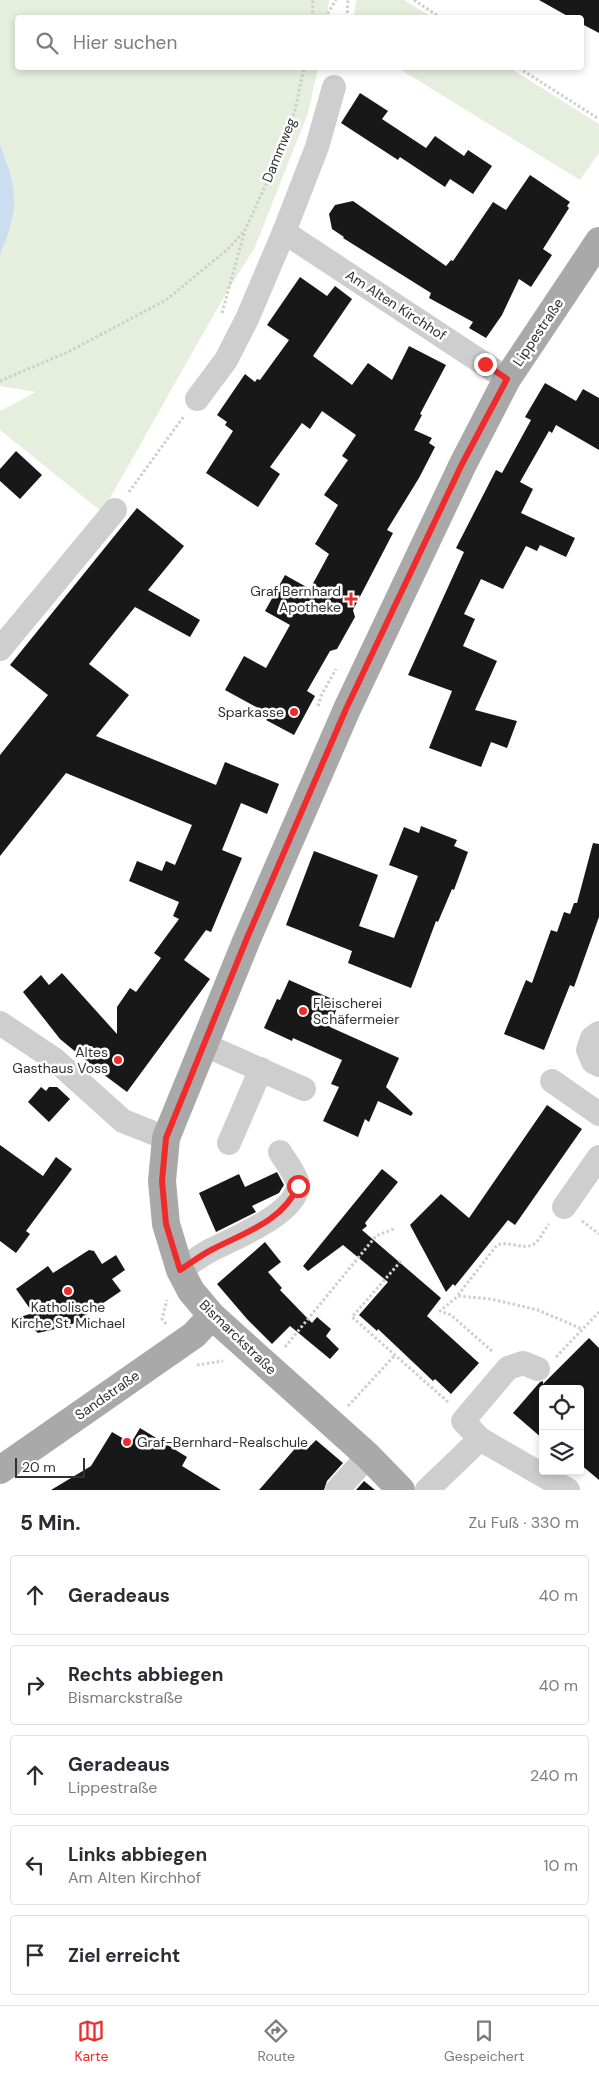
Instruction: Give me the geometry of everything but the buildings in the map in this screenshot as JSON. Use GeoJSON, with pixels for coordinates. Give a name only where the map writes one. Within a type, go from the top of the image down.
{"type":"FeatureCollection","features":[{"type":"Feature","properties":{"kind":"main road","name":"Lippestraße"},"geometry":{"type":"LineString","coordinates":[[166,1138],[247,938],[346,709],[462,464],[507,379],[599,241]]}},
{"type":"Feature","properties":{"kind":"main road","name":"Bismarckstraße"},"geometry":{"type":"LineString","coordinates":[[166,1138],[162,1181],[166,1224],[180,1270],[191,1291],[212,1316],[368,1456],[401,1490]]}},
{"type":"Feature","properties":{"kind":"main road","name":"Sandstraße"},"geometry":{"type":"LineString","coordinates":[[0,1470],[194,1335],[212,1316]]}},
{"type":"Feature","properties":{"kind":"street"},"geometry":{"type":"LineString","coordinates":[[197,399],[226,360],[238,340],[284,232],[317,147],[334,87]]}},
{"type":"Feature","properties":{"kind":"street","name":"Am Alten Kirchhof"},"geometry":{"type":"LineString","coordinates":[[284,232],[507,379]]}},
{"type":"Feature","properties":{"kind":"street"},"geometry":{"type":"LineString","coordinates":[[0,649],[115,510]]}},
{"type":"Feature","properties":{"kind":"street"},"geometry":{"type":"LineString","coordinates":[[0,1023],[54,1059],[123,1121],[166,1138]]}},
{"type":"Feature","properties":{"kind":"street"},"geometry":{"type":"LineString","coordinates":[[599,1033],[592,1038],[588,1050],[593,1062],[599,1065]]}},
{"type":"Feature","properties":{"kind":"street"},"geometry":{"type":"LineString","coordinates":[[205,1045],[304,1089]]}},
{"type":"Feature","properties":{"kind":"street"},"geometry":{"type":"LineString","coordinates":[[229,1143],[260,1069]]}},
{"type":"Feature","properties":{"kind":"street"},"geometry":{"type":"LineString","coordinates":[[552,1081],[599,1114]]}},
{"type":"Feature","properties":{"kind":"street"},"geometry":{"type":"LineString","coordinates":[[180,1270],[210,1250],[266,1222],[282,1211],[295,1195],[298,1181],[280,1152]]}},
{"type":"Feature","properties":{"kind":"street"},"geometry":{"type":"LineString","coordinates":[[564,1207],[599,1157]]}},
{"type":"Feature","properties":{"kind":"street"},"geometry":{"type":"LineString","coordinates":[[538,1369],[523,1363],[508,1368],[463,1421],[480,1439],[568,1490]]}},
{"type":"Feature","properties":{"kind":"street"},"geometry":{"type":"LineString","coordinates":[[427,1490],[480,1439]]}},
{"type":"Feature","properties":{"kind":"street"},"geometry":{"type":"LineString","coordinates":[[337,1490],[368,1456]]}},
{"type":"Feature","properties":{"kind":"path"},"geometry":{"type":"LineString","coordinates":[[312,15],[313,0]]}},
{"type":"Feature","properties":{"kind":"path"},"geometry":{"type":"LineString","coordinates":[[327,15],[336,0]]}},
{"type":"Feature","properties":{"kind":"path"},"geometry":{"type":"LineString","coordinates":[[347,15],[348,0]]}},
{"type":"Feature","properties":{"kind":"path"},"geometry":{"type":"LineString","coordinates":[[414,0],[437,15]]}},
{"type":"Feature","properties":{"kind":"path","name":"Dammweg"},"geometry":{"type":"LineString","coordinates":[[0,381],[68,352],[166,300],[228,249],[246,230],[272,171],[295,110],[304,70]]}},
{"type":"Feature","properties":{"kind":"path"},"geometry":{"type":"LineString","coordinates":[[522,70],[599,119]]}},
{"type":"Feature","properties":{"kind":"path"},"geometry":{"type":"LineString","coordinates":[[508,1368],[451,1315],[440,1311],[458,1296],[498,1245],[503,1243],[530,1246],[535,1243],[557,1212],[564,1207]]}},
{"type":"Feature","properties":{"kind":"path"},"geometry":{"type":"LineString","coordinates":[[268,1367],[376,1236],[396,1228]]}},
{"type":"Feature","properties":{"kind":"path"},"geometry":{"type":"LineString","coordinates":[[401,1261],[352,1317],[447,1401],[463,1421]]}},
{"type":"Feature","properties":{"kind":"path"},"geometry":{"type":"LineString","coordinates":[[458,1296],[491,1298],[538,1310],[582,1329]]}},
{"type":"Feature","properties":{"kind":"path"},"geometry":{"type":"LineString","coordinates":[[538,1369],[550,1363],[599,1312]]}},
{"type":"Feature","properties":{"kind":"path"},"geometry":{"type":"LineString","coordinates":[[332,1424],[394,1355]]}},
{"type":"Feature","properties":{"kind":"green space"},"geometry":{"type":"Polygon","coordinates":[[[0,0],[329,0],[327,15],[15,15],[15,70],[318,70],[308,113],[255,247],[225,295],[102,512],[0,430],[0,411],[36,392],[0,386],[0,255],[4,245],[8,165],[0,144],[0,0]]]}},
{"type":"Feature","properties":{"kind":"green space"},"geometry":{"type":"Polygon","coordinates":[[[356,0],[404,0],[429,15],[354,15],[356,0]]]}},
{"type":"Feature","properties":{"kind":"green space"},"geometry":{"type":"Polygon","coordinates":[[[401,70],[513,70],[599,124],[599,153],[580,180],[401,70]]]}},
{"type":"Feature","properties":{"kind":"water"},"geometry":{"type":"Polygon","coordinates":[[[0,144],[8,165],[14,194],[14,207],[12,221],[0,255],[0,144]]]}},
{"type":"Feature","properties":{"kind":"place","name":"Graf Bernhard Apotheke"},"geometry":{"type":"Point","coordinates":[351,599]}},
{"type":"Feature","properties":{"kind":"place","name":"Sparkasse"},"geometry":{"type":"Point","coordinates":[294,712]}},
{"type":"Feature","properties":{"kind":"place","name":"Fleischerei Schäfermeier"},"geometry":{"type":"Point","coordinates":[303,1011]}},
{"type":"Feature","properties":{"kind":"place","name":"Altes Gasthaus Voss"},"geometry":{"type":"Point","coordinates":[118,1060]}},
{"type":"Feature","properties":{"kind":"place","name":"Katholische Kirche St. Michael"},"geometry":{"type":"Point","coordinates":[68,1291]}},
{"type":"Feature","properties":{"kind":"place","name":"Graf-Bernhard-Realschule"},"geometry":{"type":"Point","coordinates":[127,1442]}},
{"type":"Feature","properties":{"kind":"route"},"geometry":{"type":"LineString","coordinates":[[298,1186],[295,1195],[282,1211],[266,1222],[210,1250],[180,1270],[166,1224],[162,1181],[166,1138],[247,938],[346,709],[462,464],[507,379],[485,364]]}}]}
